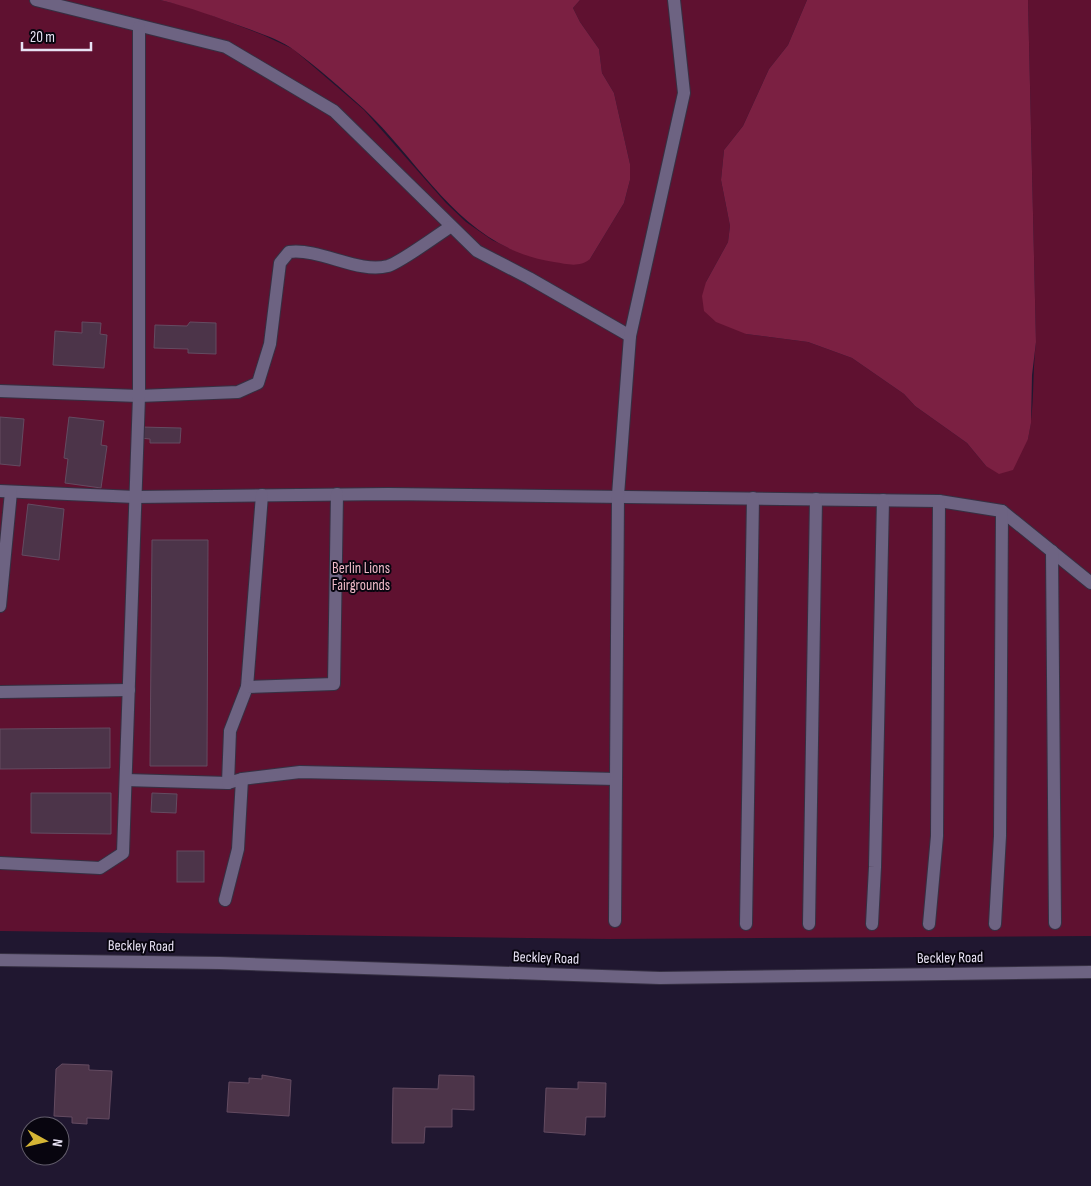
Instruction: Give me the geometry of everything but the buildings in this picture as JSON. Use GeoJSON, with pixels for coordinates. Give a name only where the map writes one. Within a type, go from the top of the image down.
{"type":"FeatureCollection","features":[{"type":"Feature","properties":{"kind":"street"},"geometry":{"type":"LineString","coordinates":[[36,0],[226,47],[334,111],[450,227],[477,250],[630,336]]}},
{"type":"Feature","properties":{"kind":"street"},"geometry":{"type":"LineString","coordinates":[[615,921],[618,495],[630,336],[684,93],[674,0]]}},
{"type":"Feature","properties":{"kind":"street"},"geometry":{"type":"LineString","coordinates":[[0,863],[100,868],[123,853],[139,396],[139,27]]}},
{"type":"Feature","properties":{"kind":"street"},"geometry":{"type":"LineString","coordinates":[[0,391],[139,396],[238,392],[258,382],[270,344],[280,263],[289,252],[302,250],[371,267],[388,266],[450,227]]}},
{"type":"Feature","properties":{"kind":"street"},"geometry":{"type":"LineString","coordinates":[[0,606],[6,492],[135,496],[337,494],[618,495],[939,501],[1002,511],[1091,583]]}},
{"type":"Feature","properties":{"kind":"street"},"geometry":{"type":"LineString","coordinates":[[247,687],[334,684],[337,494]]}},
{"type":"Feature","properties":{"kind":"street"},"geometry":{"type":"LineString","coordinates":[[228,783],[230,731],[247,687],[262,495]]}},
{"type":"Feature","properties":{"kind":"street"},"geometry":{"type":"LineString","coordinates":[[746,924],[753,498]]}},
{"type":"Feature","properties":{"kind":"street"},"geometry":{"type":"LineString","coordinates":[[809,924],[816,499]]}},
{"type":"Feature","properties":{"kind":"street"},"geometry":{"type":"LineString","coordinates":[[872,924],[875,867],[883,500]]}},
{"type":"Feature","properties":{"kind":"street"},"geometry":{"type":"LineString","coordinates":[[929,924],[938,836],[939,501]]}},
{"type":"Feature","properties":{"kind":"street"},"geometry":{"type":"LineString","coordinates":[[995,924],[1000,836],[1002,511]]}},
{"type":"Feature","properties":{"kind":"street"},"geometry":{"type":"LineString","coordinates":[[1052,551],[1055,923]]}},
{"type":"Feature","properties":{"kind":"street"},"geometry":{"type":"LineString","coordinates":[[0,692],[129,690]]}},
{"type":"Feature","properties":{"kind":"street"},"geometry":{"type":"LineString","coordinates":[[126,780],[228,783],[242,779],[300,772],[616,779]]}},
{"type":"Feature","properties":{"kind":"street"},"geometry":{"type":"LineString","coordinates":[[225,900],[238,849],[242,779]]}},
{"type":"Feature","properties":{"kind":"street","name":"Beckley Road"},"geometry":{"type":"LineString","coordinates":[[0,960],[220,963],[660,978],[1091,972]]}},
{"type":"Feature","properties":{"kind":"green space","name":"Berlin Lions Fairgrounds"},"geometry":{"type":"Polygon","coordinates":[[[0,0],[160,0],[190,7],[263,35],[293,49],[364,110],[446,203],[466,222],[492,240],[513,250],[590,259],[624,203],[630,180],[630,164],[614,93],[602,73],[599,49],[580,22],[573,8],[580,0],[807,0],[788,45],[769,69],[743,126],[724,150],[721,180],[730,226],[728,242],[706,282],[746,334],[808,342],[852,358],[904,394],[915,406],[967,443],[986,466],[1028,439],[1032,415],[1036,342],[1028,0],[1091,0],[1091,936],[610,939],[0,931],[0,0]]]}},
{"type":"Feature","properties":{"kind":"shaded area"},"geometry":{"type":"Polygon","coordinates":[[[160,0],[580,0],[573,8],[580,22],[599,49],[602,73],[614,93],[630,164],[630,180],[624,203],[590,259],[582,264],[554,262],[522,254],[494,240],[470,223],[447,202],[364,109],[289,46],[193,9],[160,0]]]}},
{"type":"Feature","properties":{"kind":"shaded area"},"geometry":{"type":"Polygon","coordinates":[[[807,0],[1028,0],[1036,342],[1032,375],[1031,423],[1028,439],[1013,470],[999,474],[986,466],[967,443],[915,406],[904,394],[852,358],[808,342],[746,334],[716,322],[704,311],[702,296],[706,282],[728,242],[730,226],[721,180],[724,150],[743,126],[769,69],[788,45],[807,0]]]}}]}
